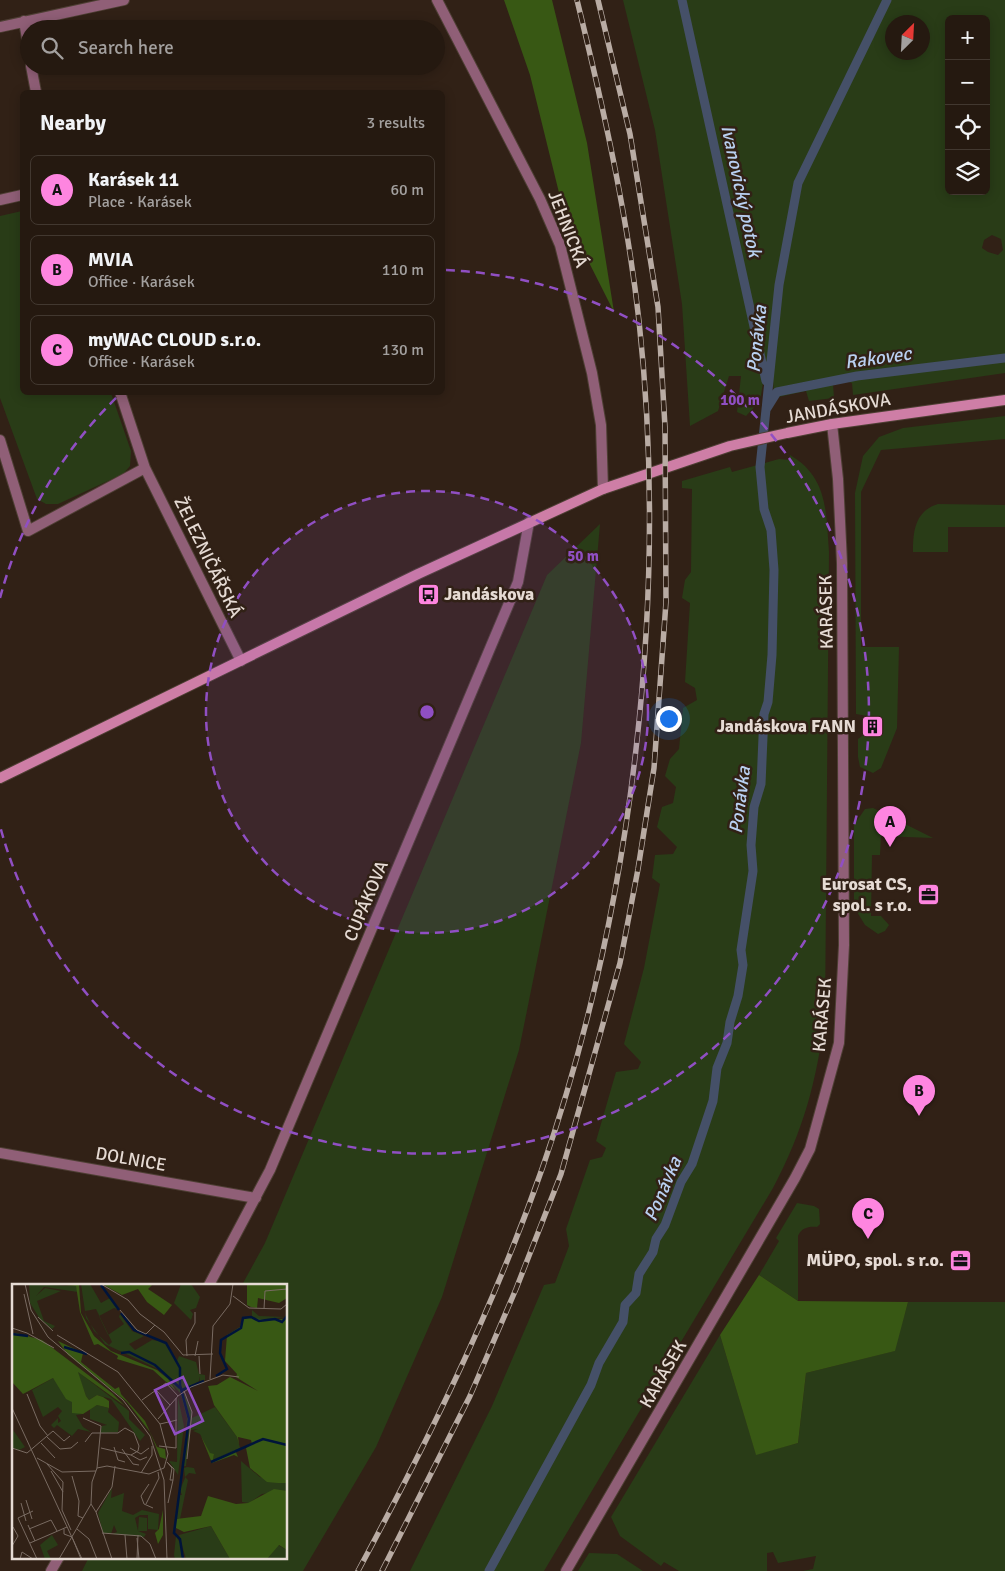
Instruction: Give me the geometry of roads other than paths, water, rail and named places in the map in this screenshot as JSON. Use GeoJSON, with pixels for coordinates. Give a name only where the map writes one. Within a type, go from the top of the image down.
{"type":"FeatureCollection","features":[{"type":"Feature","properties":{"kind":"street"},"geometry":{"type":"LineString","coordinates":[[33,20],[124,0]]}},
{"type":"Feature","properties":{"kind":"street","name":"JEHNICKÁ"},"geometry":{"type":"LineString","coordinates":[[436,0],[540,199],[560,245],[592,373],[601,425],[603,489]]}},
{"type":"Feature","properties":{"kind":"street"},"geometry":{"type":"LineString","coordinates":[[0,27],[20,23]]}},
{"type":"Feature","properties":{"kind":"street"},"geometry":{"type":"LineString","coordinates":[[33,75],[36,90]]}},
{"type":"Feature","properties":{"kind":"street"},"geometry":{"type":"LineString","coordinates":[[0,200],[20,195]]}},
{"type":"Feature","properties":{"kind":"street","name":"ŽELEZNIČÁŘSKÁ"},"geometry":{"type":"LineString","coordinates":[[121,395],[145,468],[240,661]]}},
{"type":"Feature","properties":{"kind":"street","name":"JANDÁSKOVA"},"geometry":{"type":"LineString","coordinates":[[0,778],[530,522],[603,489],[740,444],[787,433],[832,424],[1005,400]]}},
{"type":"Feature","properties":{"kind":"street","name":"KARÁSEK"},"geometry":{"type":"LineString","coordinates":[[566,1571],[795,1178],[815,1132],[839,1043],[844,945],[842,582],[838,479],[832,424]]}},
{"type":"Feature","properties":{"kind":"street"},"geometry":{"type":"LineString","coordinates":[[0,440],[28,531],[145,468]]}},
{"type":"Feature","properties":{"kind":"street","name":"CUPÁKOVA"},"geometry":{"type":"LineString","coordinates":[[210,1284],[274,1161],[518,582],[530,522]]}},
{"type":"Feature","properties":{"kind":"street","name":"DOLNICE"},"geometry":{"type":"LineString","coordinates":[[0,1153],[256,1198]]}},
{"type":"Feature","properties":{"kind":"street"},"geometry":{"type":"LineString","coordinates":[[51,1571],[58,1558]]}},
{"type":"Feature","properties":{"kind":"waterway","name":"Ivanovický potok"},"geometry":{"type":"LineString","coordinates":[[682,0],[766,381]]}},
{"type":"Feature","properties":{"kind":"waterway","name":"Ponávka"},"geometry":{"type":"LineString","coordinates":[[489,1571],[591,1385],[599,1363],[623,1322],[625,1305],[636,1293],[639,1274],[653,1252],[656,1239],[665,1225],[681,1182],[692,1164],[713,1101],[717,1068],[727,1043],[743,965],[741,950],[753,871],[751,845],[754,807],[761,784],[764,714],[768,702],[772,655],[774,570],[771,530],[764,509],[760,467],[779,285],[798,183],[887,0]]}},
{"type":"Feature","properties":{"kind":"waterway","name":"Rakovec"},"geometry":{"type":"LineString","coordinates":[[767,408],[777,392],[857,376],[1005,358]]}},
{"type":"Feature","properties":{"kind":"railway"},"geometry":{"type":"LineString","coordinates":[[358,1571],[458,1374],[523,1221],[574,1069],[600,965],[621,858],[636,750],[645,641],[649,533],[647,426],[639,321],[628,240],[613,160],[577,0]]}},
{"type":"Feature","properties":{"kind":"railway"},"geometry":{"type":"LineString","coordinates":[[382,1571],[470,1396],[516,1289],[561,1174],[620,963],[638,869],[654,768],[666,602],[665,427],[658,307],[630,134],[598,0]]}},
{"type":"Feature","properties":{"kind":"place","name":"Jandáskova"},"geometry":{"type":"Point","coordinates":[428,594]}},
{"type":"Feature","properties":{"kind":"place","name":"Jandáskova FANN"},"geometry":{"type":"Point","coordinates":[872,726]}},
{"type":"Feature","properties":{"kind":"place","name":"Karásek 11"},"geometry":{"type":"Point","coordinates":[890,847]}},
{"type":"Feature","properties":{"kind":"place","name":"Eurosat CS, spol. s r.o."},"geometry":{"type":"Point","coordinates":[928,894]}},
{"type":"Feature","properties":{"kind":"place","name":"MVIA"},"geometry":{"type":"Point","coordinates":[919,1116]}},
{"type":"Feature","properties":{"kind":"place","name":"myWAC CLOUD s.r.o."},"geometry":{"type":"Point","coordinates":[868,1239]}},
{"type":"Feature","properties":{"kind":"place","name":"MÜPO, spol. s r.o."},"geometry":{"type":"Point","coordinates":[960,1260]}}]}
